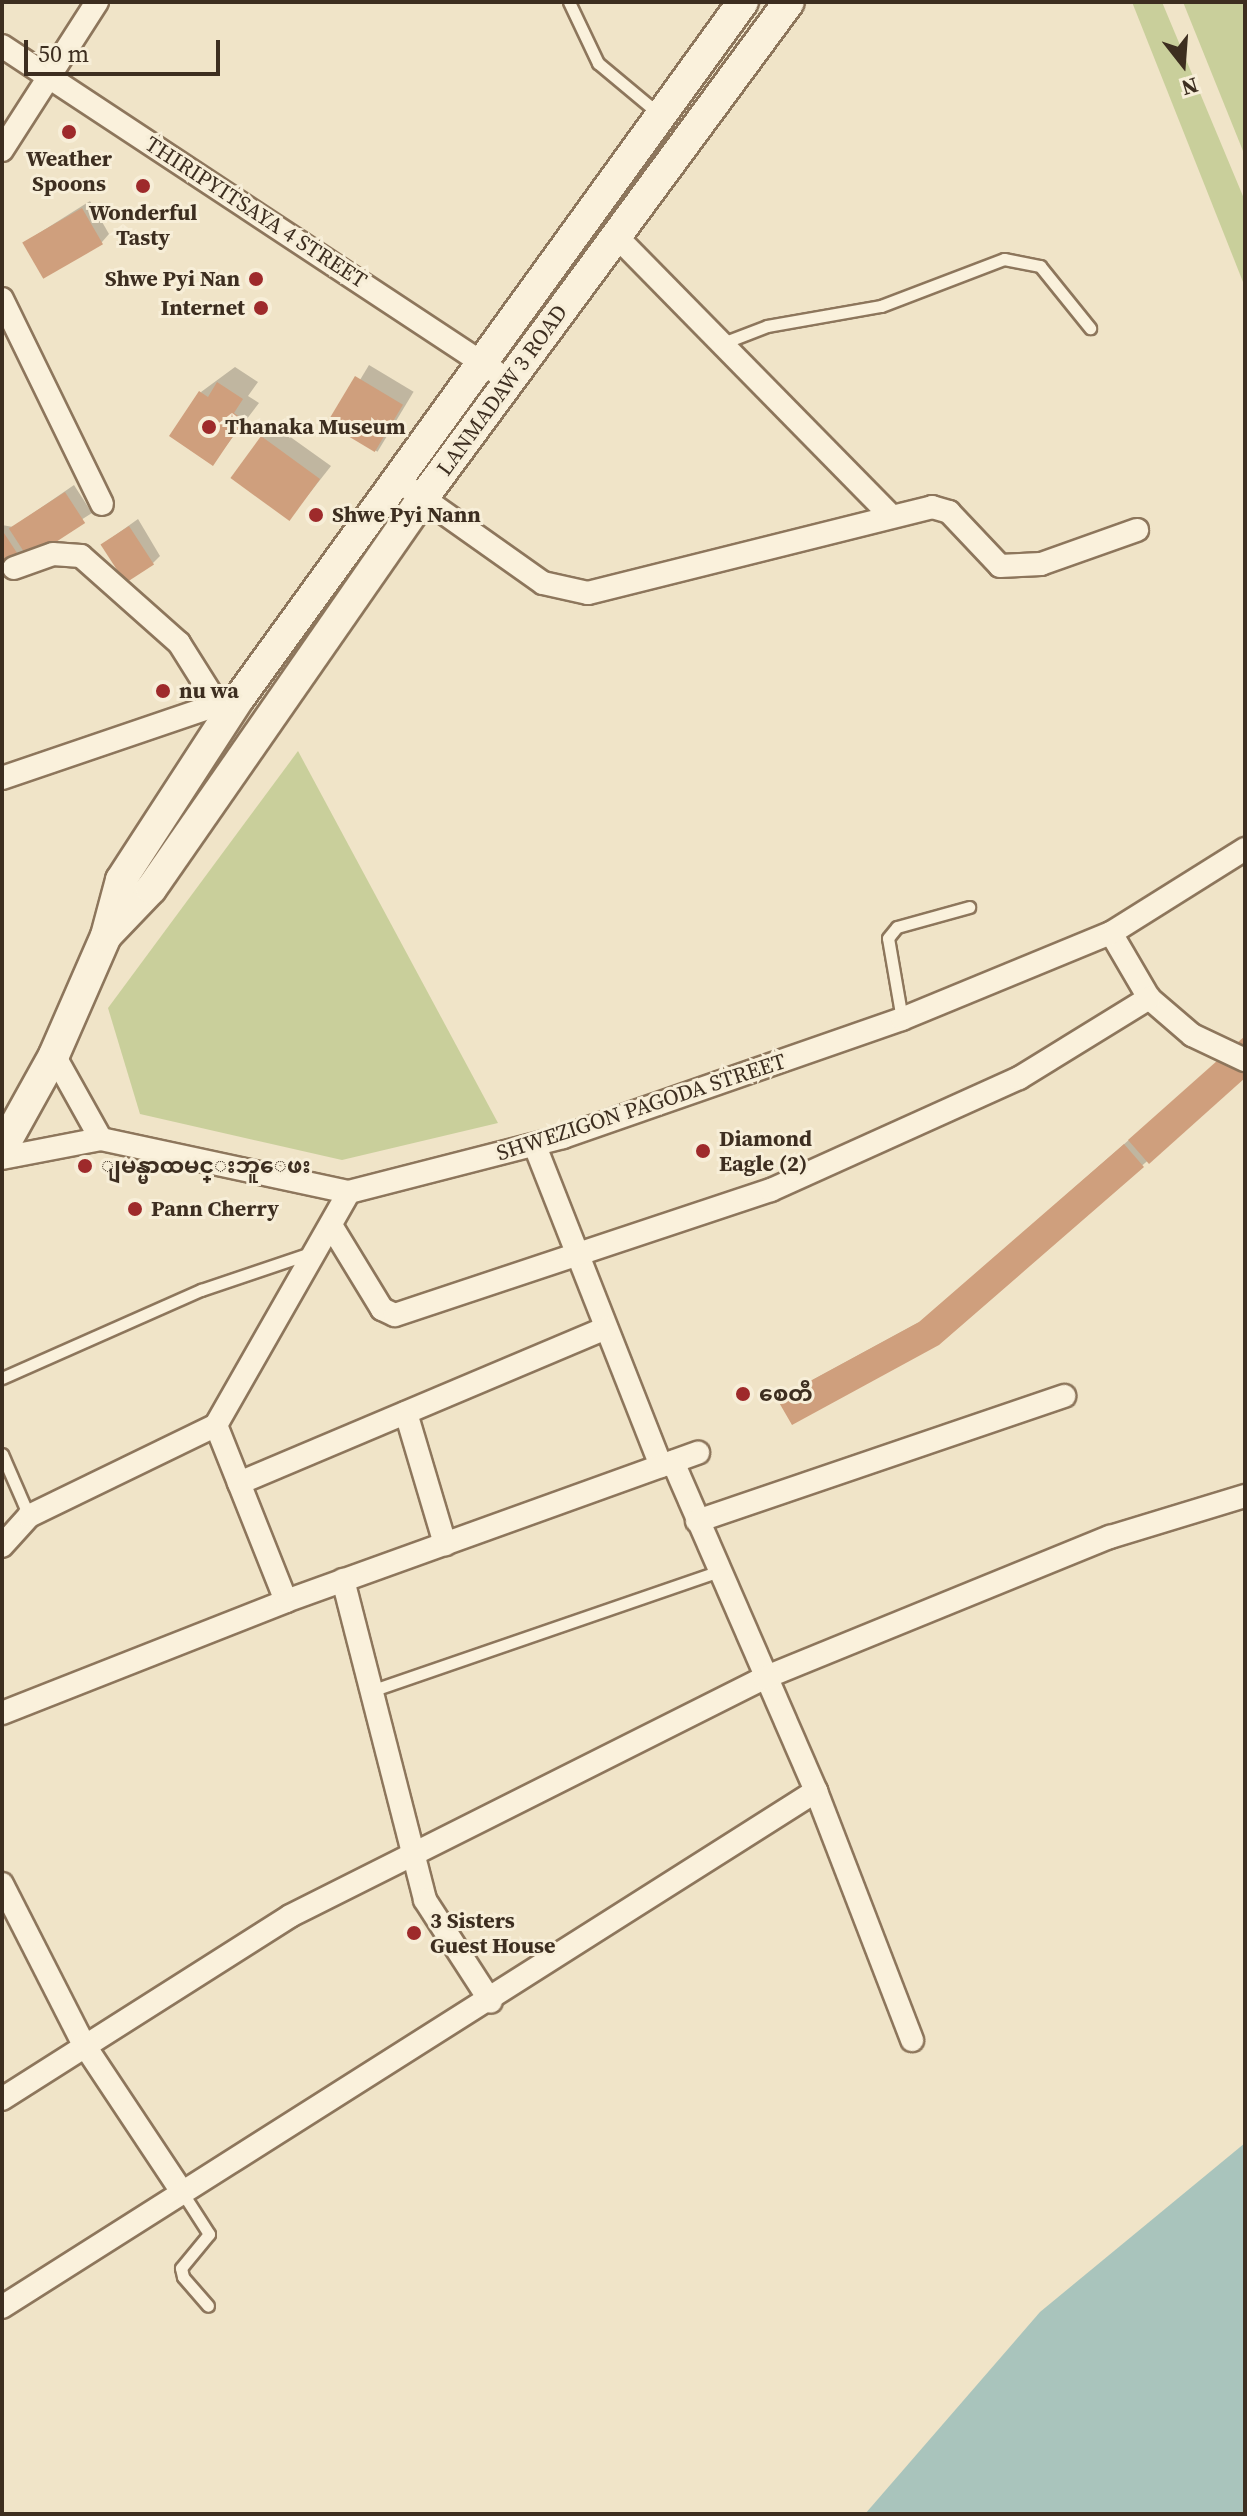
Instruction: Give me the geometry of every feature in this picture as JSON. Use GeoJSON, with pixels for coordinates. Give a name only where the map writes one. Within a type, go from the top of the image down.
{"type":"FeatureCollection","features":[{"type":"Feature","properties":{"kind":"main road","name":"LANMADAW 3 ROAD"},"geometry":{"type":"LineString","coordinates":[[2,1149],[54,1055],[106,936],[121,880],[229,701],[396,479],[743,2]]}},
{"type":"Feature","properties":{"kind":"main road","name":"LANMADAW 3 ROAD"},"geometry":{"type":"LineString","coordinates":[[106,936],[151,889],[423,498],[789,2]]}},
{"type":"Feature","properties":{"kind":"street"},"geometry":{"type":"LineString","coordinates":[[2,150],[97,2]]}},
{"type":"Feature","properties":{"kind":"street","name":"THIRIPYITSAYA 4 STREET"},"geometry":{"type":"LineString","coordinates":[[2,46],[508,380]]}},
{"type":"Feature","properties":{"kind":"street"},"geometry":{"type":"LineString","coordinates":[[616,236],[890,515]]}},
{"type":"Feature","properties":{"kind":"street"},"geometry":{"type":"LineString","coordinates":[[2,299],[102,504]]}},
{"type":"Feature","properties":{"kind":"street"},"geometry":{"type":"LineString","coordinates":[[396,479],[543,583],[588,593],[890,515],[932,507],[949,512],[978,552],[1019,568],[1137,530]]}},
{"type":"Feature","properties":{"kind":"street"},"geometry":{"type":"LineString","coordinates":[[2,778],[229,701],[179,643],[81,556],[53,554],[14,568]]}},
{"type":"Feature","properties":{"kind":"street","name":"SHWEZIGON PAGODA STREET"},"geometry":{"type":"LineString","coordinates":[[2,1158],[101,1139],[349,1192],[535,1146],[902,1019],[1111,933],[1245,849]]}},
{"type":"Feature","properties":{"kind":"street"},"geometry":{"type":"LineString","coordinates":[[1111,933],[1149,998],[1192,1035],[1245,1060]]}},
{"type":"Feature","properties":{"kind":"street"},"geometry":{"type":"LineString","coordinates":[[332,1227],[382,1309],[395,1315],[771,1190],[1004,1085],[1149,998]]}},
{"type":"Feature","properties":{"kind":"street"},"geometry":{"type":"LineString","coordinates":[[54,1055],[101,1139]]}},
{"type":"Feature","properties":{"kind":"street"},"geometry":{"type":"LineString","coordinates":[[535,1146],[606,1328],[667,1464],[697,1521],[816,1791],[912,2040]]}},
{"type":"Feature","properties":{"kind":"street"},"geometry":{"type":"LineString","coordinates":[[2,1546],[29,1516],[216,1425],[234,1383],[321,1249],[349,1192]]}},
{"type":"Feature","properties":{"kind":"street"},"geometry":{"type":"LineString","coordinates":[[239,1483],[606,1328]]}},
{"type":"Feature","properties":{"kind":"street"},"geometry":{"type":"LineString","coordinates":[[697,1521],[1064,1396]]}},
{"type":"Feature","properties":{"kind":"street"},"geometry":{"type":"LineString","coordinates":[[406,1413],[445,1544]]}},
{"type":"Feature","properties":{"kind":"street"},"geometry":{"type":"LineString","coordinates":[[216,1425],[286,1601]]}},
{"type":"Feature","properties":{"kind":"street"},"geometry":{"type":"LineString","coordinates":[[2,1713],[286,1601],[698,1453]]}},
{"type":"Feature","properties":{"kind":"street"},"geometry":{"type":"LineString","coordinates":[[2,2099],[83,2043],[290,1916],[764,1678],[1110,1537],[1245,1496]]}},
{"type":"Feature","properties":{"kind":"street"},"geometry":{"type":"LineString","coordinates":[[343,1580],[410,1856],[425,1900],[491,2002]]}},
{"type":"Feature","properties":{"kind":"street"},"geometry":{"type":"LineString","coordinates":[[4,2300],[180,2189],[491,2002],[816,1791]]}},
{"type":"Feature","properties":{"kind":"street"},"geometry":{"type":"LineString","coordinates":[[2,1884],[83,2043],[180,2189]]}},
{"type":"Feature","properties":{"kind":"lane"},"geometry":{"type":"LineString","coordinates":[[569,2],[598,63],[661,115]]}},
{"type":"Feature","properties":{"kind":"lane"},"geometry":{"type":"LineString","coordinates":[[723,343],[767,326],[881,306],[1004,259],[1040,266],[1090,328]]}},
{"type":"Feature","properties":{"kind":"lane"},"geometry":{"type":"LineString","coordinates":[[902,1019],[888,938],[897,927],[969,907]]}},
{"type":"Feature","properties":{"kind":"lane"},"geometry":{"type":"LineString","coordinates":[[2,1378],[201,1290],[321,1249]]}},
{"type":"Feature","properties":{"kind":"lane"},"geometry":{"type":"LineString","coordinates":[[2,1454],[29,1516]]}},
{"type":"Feature","properties":{"kind":"lane"},"geometry":{"type":"LineString","coordinates":[[371,1691],[719,1571]]}},
{"type":"Feature","properties":{"kind":"lane"},"geometry":{"type":"LineString","coordinates":[[180,2189],[209,2234],[181,2268],[208,2306]]}},
{"type":"Feature","properties":{"kind":"green space"},"geometry":{"type":"Polygon","coordinates":[[[1132,2],[1162,2],[1245,201],[1245,287],[1132,2]]]}},
{"type":"Feature","properties":{"kind":"green space"},"geometry":{"type":"Polygon","coordinates":[[[1183,2],[1245,2],[1245,156],[1183,2]]]}},
{"type":"Feature","properties":{"kind":"green space"},"geometry":{"type":"Polygon","coordinates":[[[298,751],[498,1123],[342,1160],[140,1114],[108,1008],[298,751]]]}},
{"type":"Feature","properties":{"kind":"water"},"geometry":{"type":"Polygon","coordinates":[[[1245,2143],[1245,2514],[865,2514],[1040,2312],[1245,2143]]]}},
{"type":"Feature","properties":{"kind":"building"},"geometry":{"type":"Polygon","coordinates":[[[82,208],[103,244],[43,279],[22,243],[82,208]]]}},
{"type":"Feature","properties":{"kind":"building"},"geometry":{"type":"Polygon","coordinates":[[[355,376],[403,405],[375,452],[327,423],[355,376]]]}},
{"type":"Feature","properties":{"kind":"building"},"geometry":{"type":"Polygon","coordinates":[[[217,382],[243,399],[234,413],[244,420],[213,466],[169,436],[199,391],[208,397],[217,382]]]}},
{"type":"Feature","properties":{"kind":"building"},"geometry":{"type":"Polygon","coordinates":[[[261,436],[320,479],[289,521],[230,478],[261,436]]]}},
{"type":"Feature","properties":{"kind":"building"},"geometry":{"type":"Polygon","coordinates":[[[65,492],[85,523],[29,560],[9,528],[65,492]]]}},
{"type":"Feature","properties":{"kind":"building"},"geometry":{"type":"Polygon","coordinates":[[[129,526],[154,565],[126,583],[100,545],[129,526]]]}},
{"type":"Feature","properties":{"kind":"building"},"geometry":{"type":"Polygon","coordinates":[[[2,530],[21,559],[2,572],[2,530]]]}},
{"type":"Feature","properties":{"kind":"building"},"geometry":{"type":"Polygon","coordinates":[[[1245,1036],[1245,1078],[1149,1164],[1128,1140],[1245,1036]]]}},
{"type":"Feature","properties":{"kind":"building"},"geometry":{"type":"Polygon","coordinates":[[[1124,1144],[1144,1167],[939,1345],[792,1425],[777,1399],[919,1322],[1124,1144]]]}},
{"type":"Feature","properties":{"kind":"place","name":"Weather Spoons"},"geometry":{"type":"Point","coordinates":[69,132]}},
{"type":"Feature","properties":{"kind":"place","name":"Wonderful Tasty"},"geometry":{"type":"Point","coordinates":[143,186]}},
{"type":"Feature","properties":{"kind":"place","name":"Shwe Pyi Nan"},"geometry":{"type":"Point","coordinates":[256,279]}},
{"type":"Feature","properties":{"kind":"place","name":"Internet"},"geometry":{"type":"Point","coordinates":[261,308]}},
{"type":"Feature","properties":{"kind":"place","name":"Thanaka Museum"},"geometry":{"type":"Point","coordinates":[209,427]}},
{"type":"Feature","properties":{"kind":"place","name":"Shwe Pyi Nann"},"geometry":{"type":"Point","coordinates":[316,515]}},
{"type":"Feature","properties":{"kind":"place","name":"nu wa"},"geometry":{"type":"Point","coordinates":[163,691]}},
{"type":"Feature","properties":{"kind":"place","name":"Diamond Eagle (2)"},"geometry":{"type":"Point","coordinates":[703,1151]}},
{"type":"Feature","properties":{"kind":"place","name":"ျမန္မာထမင္းဘူေဖး"},"geometry":{"type":"Point","coordinates":[85,1166]}},
{"type":"Feature","properties":{"kind":"place","name":"Pann Cherry"},"geometry":{"type":"Point","coordinates":[135,1209]}},
{"type":"Feature","properties":{"kind":"place","name":"စေတီ"},"geometry":{"type":"Point","coordinates":[743,1394]}},
{"type":"Feature","properties":{"kind":"place","name":"3 Sisters Guest House"},"geometry":{"type":"Point","coordinates":[414,1933]}}]}
